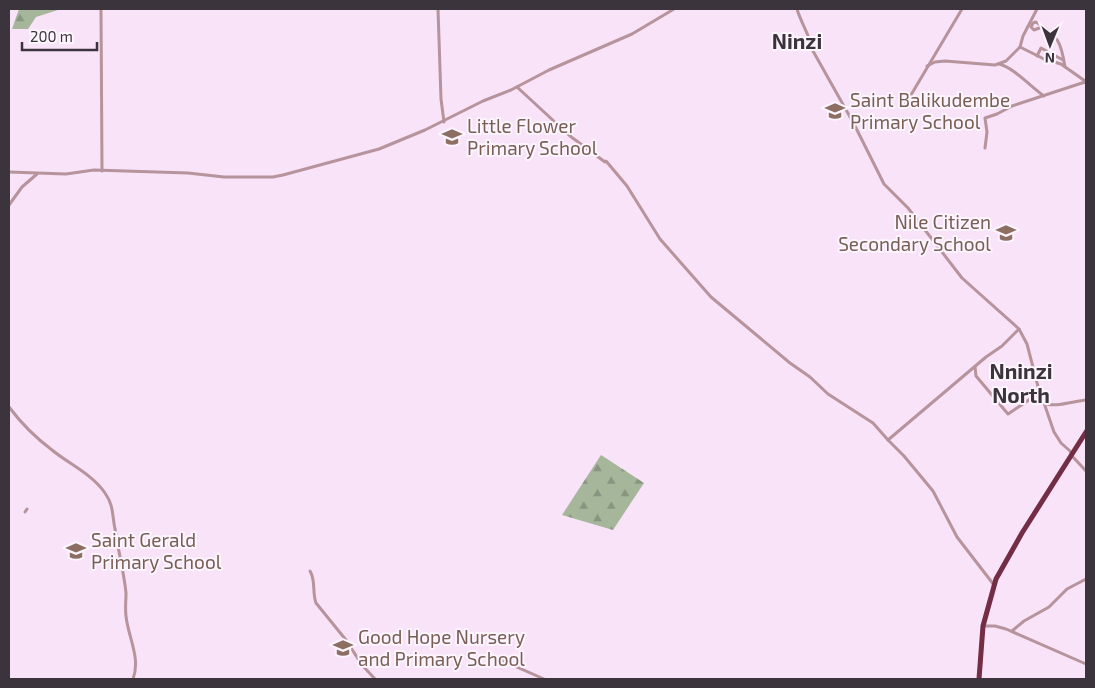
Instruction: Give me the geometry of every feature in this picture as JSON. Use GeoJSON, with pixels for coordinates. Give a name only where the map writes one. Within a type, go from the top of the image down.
{"type":"FeatureCollection","features":[{"type":"Feature","properties":{"kind":"highway"},"geometry":{"type":"LineString","coordinates":[[979,679],[983,626],[994,585],[1019,538],[1086,432]]}},
{"type":"Feature","properties":{"kind":"street"},"geometry":{"type":"LineString","coordinates":[[101,9],[102,171]]}},
{"type":"Feature","properties":{"kind":"street"},"geometry":{"type":"LineString","coordinates":[[438,9],[440,93],[444,122]]}},
{"type":"Feature","properties":{"kind":"street"},"geometry":{"type":"LineString","coordinates":[[9,172],[66,174],[94,170],[272,177],[338,161],[380,148],[444,122],[483,101],[517,87],[549,70],[632,34],[674,9]]}},
{"type":"Feature","properties":{"kind":"street"},"geometry":{"type":"LineString","coordinates":[[797,9],[811,41],[813,51],[854,124],[884,184],[908,208],[962,278],[1020,329],[1026,344],[1039,394],[1054,432],[1086,471]]}},
{"type":"Feature","properties":{"kind":"street"},"geometry":{"type":"LineString","coordinates":[[904,105],[962,9]]}},
{"type":"Feature","properties":{"kind":"street"},"geometry":{"type":"LineString","coordinates":[[927,66],[935,62],[945,61],[995,65],[1008,59],[1020,47],[1023,36],[1037,9]]}},
{"type":"Feature","properties":{"kind":"street"},"geometry":{"type":"LineString","coordinates":[[1042,27],[1051,32],[1061,47],[1065,67]]}},
{"type":"Feature","properties":{"kind":"street"},"geometry":{"type":"LineString","coordinates":[[1020,47],[1065,67],[1086,82]]}},
{"type":"Feature","properties":{"kind":"street"},"geometry":{"type":"LineString","coordinates":[[1037,56],[1040,48],[1064,60]]}},
{"type":"Feature","properties":{"kind":"street"},"geometry":{"type":"LineString","coordinates":[[998,64],[1005,66],[1044,96]]}},
{"type":"Feature","properties":{"kind":"street"},"geometry":{"type":"LineString","coordinates":[[985,148],[987,132],[985,118],[1086,82]]}},
{"type":"Feature","properties":{"kind":"street"},"geometry":{"type":"LineString","coordinates":[[517,87],[580,145],[606,161],[616,172],[660,239],[710,297],[790,363],[810,377],[828,394],[873,423],[933,491],[957,537],[994,585]]}},
{"type":"Feature","properties":{"kind":"street"},"geometry":{"type":"LineString","coordinates":[[9,204],[22,187],[38,174]]}},
{"type":"Feature","properties":{"kind":"street"},"geometry":{"type":"LineString","coordinates":[[888,440],[1020,329]]}},
{"type":"Feature","properties":{"kind":"street"},"geometry":{"type":"LineString","coordinates":[[975,367],[976,376],[1008,414],[1039,394]]}},
{"type":"Feature","properties":{"kind":"street"},"geometry":{"type":"LineString","coordinates":[[1044,403],[1059,404],[1086,400]]}},
{"type":"Feature","properties":{"kind":"street"},"geometry":{"type":"LineString","coordinates":[[9,408],[21,423],[43,443],[96,482],[110,500],[124,585],[127,622],[136,656],[136,673],[133,679]]}},
{"type":"Feature","properties":{"kind":"street"},"geometry":{"type":"LineString","coordinates":[[310,571],[314,578],[314,597],[316,603],[346,640],[362,665],[375,679]]}},
{"type":"Feature","properties":{"kind":"street"},"geometry":{"type":"LineString","coordinates":[[1012,631],[1049,607],[1067,589],[1086,579]]}},
{"type":"Feature","properties":{"kind":"street"},"geometry":{"type":"LineString","coordinates":[[983,626],[999,627],[1012,631],[1086,664]]}},
{"type":"Feature","properties":{"kind":"street"},"geometry":{"type":"LineString","coordinates":[[500,660],[544,679]]}},
{"type":"Feature","properties":{"kind":"green space"},"geometry":{"type":"Polygon","coordinates":[[[19,9],[61,9],[36,17],[28,29],[12,29],[19,9]]]}},
{"type":"Feature","properties":{"kind":"green space"},"geometry":{"type":"Polygon","coordinates":[[[601,455],[644,483],[613,530],[562,515],[601,455]]]}},
{"type":"Feature","properties":{"kind":"place","name":"Saint Balikudembe Primary School"},"geometry":{"type":"Point","coordinates":[835,111]}},
{"type":"Feature","properties":{"kind":"place","name":"Little Flower Primary School"},"geometry":{"type":"Point","coordinates":[452,137]}},
{"type":"Feature","properties":{"kind":"place","name":"Nile Citizen Secondary School"},"geometry":{"type":"Point","coordinates":[1006,233]}},
{"type":"Feature","properties":{"kind":"place","name":"Saint Gerald Primary School"},"geometry":{"type":"Point","coordinates":[76,551]}},
{"type":"Feature","properties":{"kind":"place","name":"Good Hope Nursery and Primary School"},"geometry":{"type":"Point","coordinates":[343,648]}},
{"type":"Feature","properties":{"kind":"district","name":"Ninzi"},"geometry":{"type":"Point","coordinates":[797,42]}},
{"type":"Feature","properties":{"kind":"district","name":"Nninzi North"},"geometry":{"type":"Point","coordinates":[1021,384]}}]}
